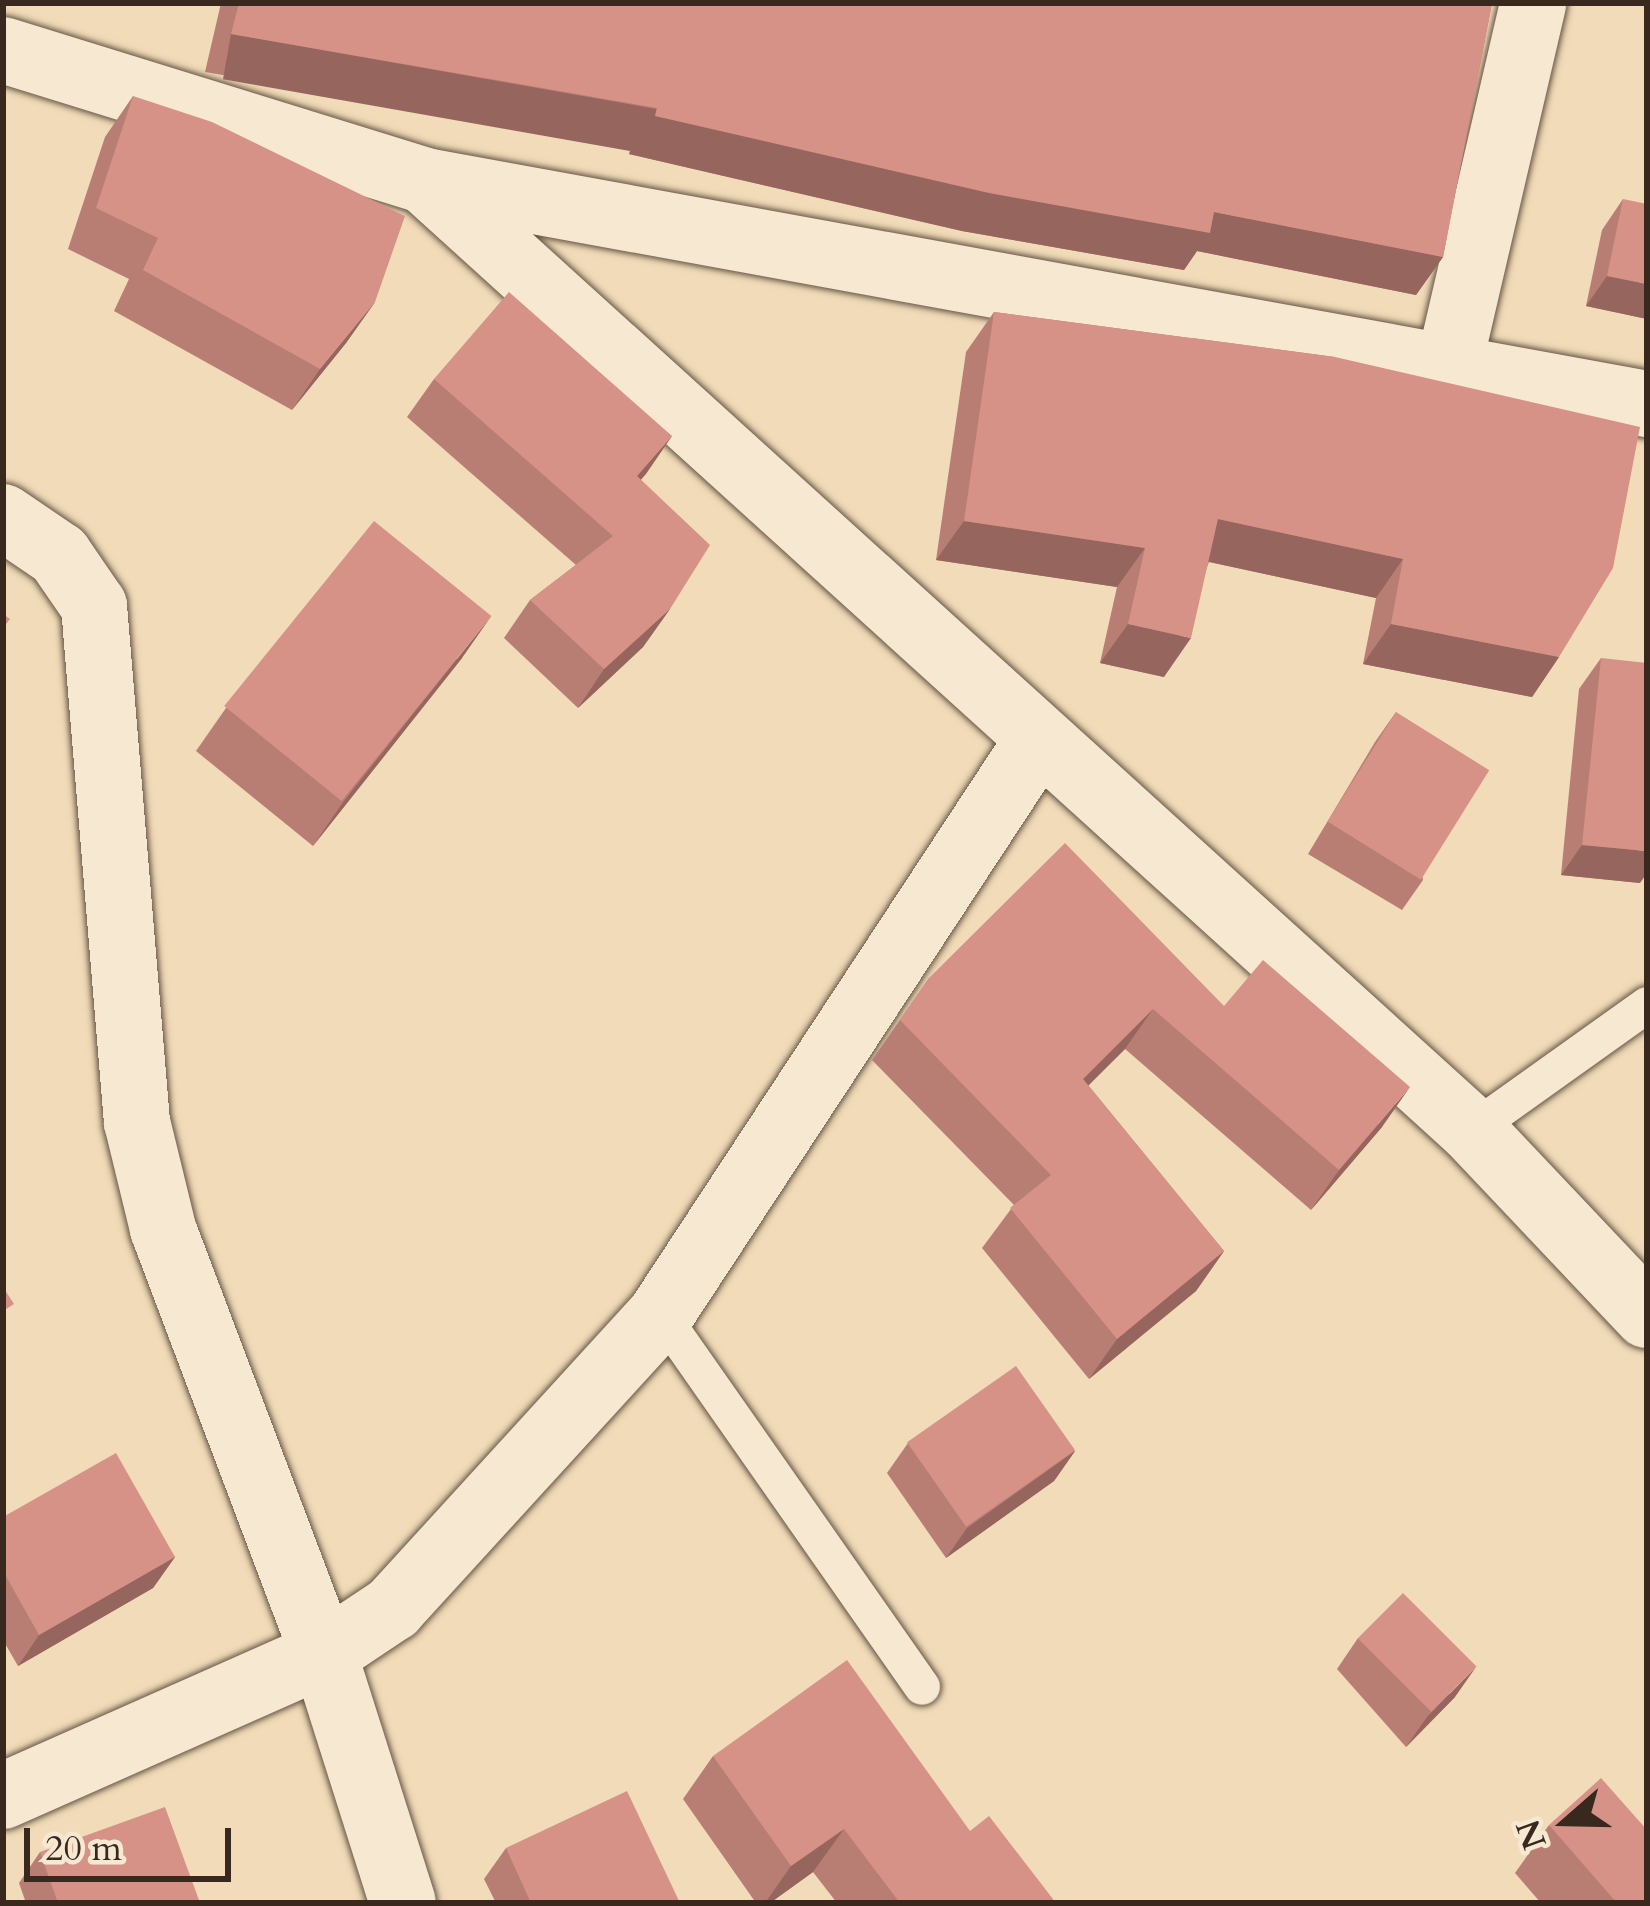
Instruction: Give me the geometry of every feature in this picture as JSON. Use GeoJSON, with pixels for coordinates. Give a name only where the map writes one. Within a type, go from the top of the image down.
{"type":"FeatureCollection","features":[{"type":"Feature","properties":{"kind":"street"},"geometry":{"type":"LineString","coordinates":[[1450,361],[1533,3]]}},
{"type":"Feature","properties":{"kind":"street"},"geometry":{"type":"LineString","coordinates":[[3,50],[425,181],[1450,361],[1647,404]]}},
{"type":"Feature","properties":{"kind":"street"},"geometry":{"type":"LineString","coordinates":[[425,181],[1472,1130],[1647,1315]]}},
{"type":"Feature","properties":{"kind":"street"},"geometry":{"type":"LineString","coordinates":[[3,517],[58,555],[94,606],[137,1122],[163,1229],[324,1654],[403,1903]]}},
{"type":"Feature","properties":{"kind":"street"},"geometry":{"type":"LineString","coordinates":[[3,1796],[324,1654],[393,1608],[661,1314],[1038,740]]}},
{"type":"Feature","properties":{"kind":"lane"},"geometry":{"type":"LineString","coordinates":[[1472,1130],[1647,1005]]}},
{"type":"Feature","properties":{"kind":"lane"},"geometry":{"type":"LineString","coordinates":[[661,1314],[922,1687]]}},
{"type":"Feature","properties":{"kind":"building"},"geometry":{"type":"Polygon","coordinates":[[[239,3],[1492,3],[1443,257],[1214,212],[1210,233],[989,193],[655,116],[657,108],[231,34],[239,3]]]}},
{"type":"Feature","properties":{"kind":"building"},"geometry":{"type":"Polygon","coordinates":[[[133,96],[212,122],[405,216],[375,302],[320,369],[143,270],[158,238],[96,208],[133,96]]]}},
{"type":"Feature","properties":{"kind":"building"},"geometry":{"type":"Polygon","coordinates":[[[1623,199],[1647,204],[1647,284],[1607,276],[1623,199]]]}},
{"type":"Feature","properties":{"kind":"building"},"geometry":{"type":"Polygon","coordinates":[[[509,292],[672,436],[637,476],[710,545],[670,609],[604,669],[530,600],[613,536],[434,379],[509,292]]]}},
{"type":"Feature","properties":{"kind":"building"},"geometry":{"type":"Polygon","coordinates":[[[994,312],[1335,357],[1640,427],[1613,568],[1559,657],[1391,624],[1403,559],[1218,519],[1191,638],[1128,624],[1145,548],[964,521],[994,312]]]}},
{"type":"Feature","properties":{"kind":"building"},"geometry":{"type":"Polygon","coordinates":[[[374,521],[491,616],[342,801],[224,706],[374,521]]]}},
{"type":"Feature","properties":{"kind":"building"},"geometry":{"type":"Polygon","coordinates":[[[1601,658],[1647,663],[1647,851],[1582,845],[1601,658]]]}},
{"type":"Feature","properties":{"kind":"building"},"geometry":{"type":"Polygon","coordinates":[[[1396,712],[1489,770],[1421,880],[1328,821],[1396,712]]]}},
{"type":"Feature","properties":{"kind":"building"},"geometry":{"type":"Polygon","coordinates":[[[1065,843],[1224,1006],[1263,960],[1410,1087],[1339,1170],[1153,1009],[1083,1079],[1224,1251],[1117,1339],[1010,1208],[1051,1175],[900,1020],[929,978],[1065,843]]]}},
{"type":"Feature","properties":{"kind":"building"},"geometry":{"type":"Polygon","coordinates":[[[3,1287],[14,1304],[3,1311],[3,1287]]]}},
{"type":"Feature","properties":{"kind":"building"},"geometry":{"type":"Polygon","coordinates":[[[1016,1366],[1075,1450],[966,1527],[907,1442],[1016,1366]]]}},
{"type":"Feature","properties":{"kind":"building"},"geometry":{"type":"Polygon","coordinates":[[[116,1453],[175,1557],[39,1635],[3,1571],[3,1517],[116,1453]]]}},
{"type":"Feature","properties":{"kind":"building"},"geometry":{"type":"Polygon","coordinates":[[[1403,1593],[1477,1667],[1431,1712],[1358,1638],[1403,1593]]]}},
{"type":"Feature","properties":{"kind":"building"},"geometry":{"type":"Polygon","coordinates":[[[847,1660],[970,1831],[989,1816],[1056,1903],[900,1903],[844,1829],[791,1866],[713,1756],[847,1660]]]}},
{"type":"Feature","properties":{"kind":"building"},"geometry":{"type":"Polygon","coordinates":[[[1601,1778],[1647,1830],[1647,1903],[1617,1903],[1549,1825],[1601,1778]]]}},
{"type":"Feature","properties":{"kind":"building"},"geometry":{"type":"Polygon","coordinates":[[[627,1791],[680,1903],[531,1903],[506,1848],[627,1791]]]}},
{"type":"Feature","properties":{"kind":"building"},"geometry":{"type":"Polygon","coordinates":[[[165,1807],[200,1903],[58,1903],[40,1852],[165,1807]]]}}]}
